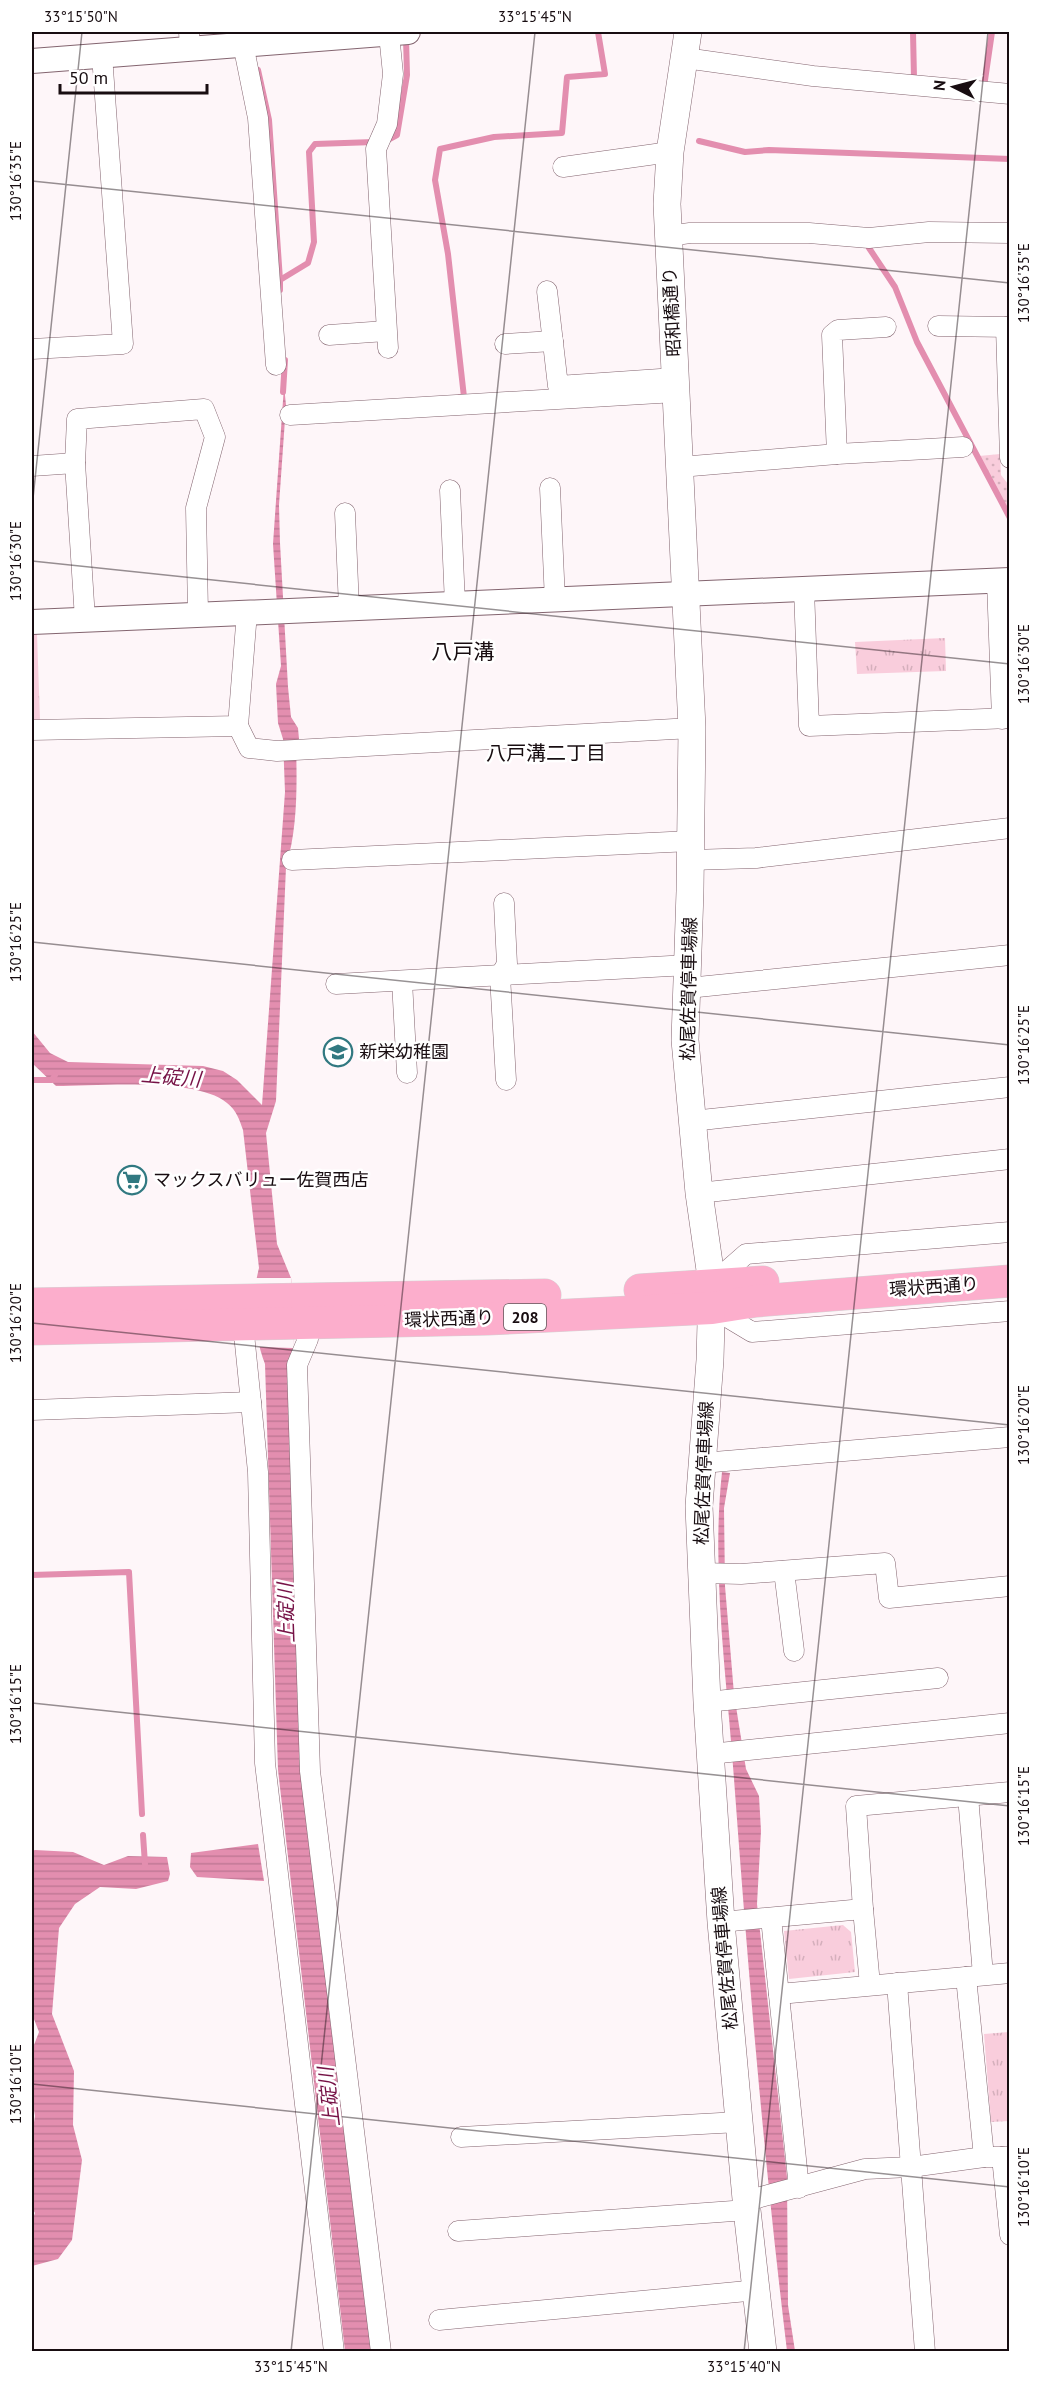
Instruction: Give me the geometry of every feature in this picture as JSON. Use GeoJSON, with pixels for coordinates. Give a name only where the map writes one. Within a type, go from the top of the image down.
{"type":"FeatureCollection","features":[{"type":"Feature","properties":{"kind":"highway","name":"環状西通り"},"geometry":{"type":"LineString","coordinates":[[32,1329],[299,1315],[525,1296],[712,1296],[1010,1262]]}},
{"type":"Feature","properties":{"kind":"highway","name":"環状西通り"},"geometry":{"type":"LineString","coordinates":[[755,1292],[1010,1281]]}},
{"type":"Feature","properties":{"kind":"highway","name":"環状西通り"},"geometry":{"type":"LineString","coordinates":[[32,1304],[252,1316]]}},
{"type":"Feature","properties":{"kind":"main road","name":"昭和橋通り"},"geometry":{"type":"LineString","coordinates":[[685,594],[668,236],[670,152],[688,32]]}},
{"type":"Feature","properties":{"kind":"main road","name":"松尾佐賀停車場線"},"geometry":{"type":"LineString","coordinates":[[685,594],[692,728],[685,1040],[699,1193],[712,1296],[699,1506],[716,1573],[724,1700],[730,1752],[731,1922],[739,2122],[753,2202],[764,2352]]}},
{"type":"Feature","properties":{"kind":"street"},"geometry":{"type":"LineString","coordinates":[[32,61],[102,55],[190,40],[243,44],[391,33],[393,74],[387,124],[377,143],[387,340],[329,335]]}},
{"type":"Feature","properties":{"kind":"street"},"geometry":{"type":"LineString","coordinates":[[243,44],[258,118],[276,365]]}},
{"type":"Feature","properties":{"kind":"street"},"geometry":{"type":"LineString","coordinates":[[32,349],[123,344],[102,55]]}},
{"type":"Feature","properties":{"kind":"street"},"geometry":{"type":"LineString","coordinates":[[685,58],[880,84],[1010,94]]}},
{"type":"Feature","properties":{"kind":"street"},"geometry":{"type":"LineString","coordinates":[[563,167],[670,152]]}},
{"type":"Feature","properties":{"kind":"street"},"geometry":{"type":"LineString","coordinates":[[668,236],[690,233],[809,232],[869,238],[929,232],[1010,233]]}},
{"type":"Feature","properties":{"kind":"street"},"geometry":{"type":"LineString","coordinates":[[547,291],[558,386],[676,385]]}},
{"type":"Feature","properties":{"kind":"street"},"geometry":{"type":"LineString","coordinates":[[938,326],[1008,327],[1010,458]]}},
{"type":"Feature","properties":{"kind":"street"},"geometry":{"type":"LineString","coordinates":[[837,454],[832,334],[838,330],[886,327]]}},
{"type":"Feature","properties":{"kind":"street"},"geometry":{"type":"LineString","coordinates":[[505,344],[553,340]]}},
{"type":"Feature","properties":{"kind":"street"},"geometry":{"type":"LineString","coordinates":[[291,416],[676,385]]}},
{"type":"Feature","properties":{"kind":"street"},"geometry":{"type":"LineString","coordinates":[[85,619],[75,463],[77,419],[204,409],[215,437],[196,508],[198,613]]}},
{"type":"Feature","properties":{"kind":"street"},"geometry":{"type":"LineString","coordinates":[[680,467],[837,454],[963,447]]}},
{"type":"Feature","properties":{"kind":"street"},"geometry":{"type":"LineString","coordinates":[[32,466],[75,463]]}},
{"type":"Feature","properties":{"kind":"street"},"geometry":{"type":"LineString","coordinates":[[550,488],[555,601]]}},
{"type":"Feature","properties":{"kind":"street"},"geometry":{"type":"LineString","coordinates":[[450,490],[455,604]]}},
{"type":"Feature","properties":{"kind":"street"},"geometry":{"type":"LineString","coordinates":[[345,513],[349,608]]}},
{"type":"Feature","properties":{"kind":"street"},"geometry":{"type":"LineString","coordinates":[[32,622],[198,613],[555,601],[685,594],[804,589],[1003,581],[1006,719],[809,726],[804,589]]}},
{"type":"Feature","properties":{"kind":"street"},"geometry":{"type":"LineString","coordinates":[[259,612],[238,726],[249,748],[278,751],[304,750],[692,728]]}},
{"type":"Feature","properties":{"kind":"street"},"geometry":{"type":"LineString","coordinates":[[32,730],[238,726]]}},
{"type":"Feature","properties":{"kind":"street"},"geometry":{"type":"LineString","coordinates":[[292,860],[691,850],[756,858],[1010,828]]}},
{"type":"Feature","properties":{"kind":"street"},"geometry":{"type":"LineString","coordinates":[[504,903],[507,964],[500,976],[506,1080]]}},
{"type":"Feature","properties":{"kind":"street"},"geometry":{"type":"LineString","coordinates":[[336,984],[500,976],[688,977],[1010,955]]}},
{"type":"Feature","properties":{"kind":"street"},"geometry":{"type":"LineString","coordinates":[[402,981],[407,1072]]}},
{"type":"Feature","properties":{"kind":"street"},"geometry":{"type":"LineString","coordinates":[[692,1121],[1010,1087]]}},
{"type":"Feature","properties":{"kind":"street"},"geometry":{"type":"LineString","coordinates":[[699,1193],[1010,1159]]}},
{"type":"Feature","properties":{"kind":"street"},"geometry":{"type":"LineString","coordinates":[[1010,1232],[746,1254],[712,1296],[752,1332],[1010,1311]]}},
{"type":"Feature","properties":{"kind":"street"},"geometry":{"type":"LineString","coordinates":[[299,1315],[308,1339],[297,1365],[310,1771],[381,2352]]}},
{"type":"Feature","properties":{"kind":"street"},"geometry":{"type":"LineString","coordinates":[[252,1316],[251,1402],[258,1472],[265,1763],[334,2352]]}},
{"type":"Feature","properties":{"kind":"street"},"geometry":{"type":"LineString","coordinates":[[32,1410],[251,1402]]}},
{"type":"Feature","properties":{"kind":"street"},"geometry":{"type":"LineString","coordinates":[[702,1462],[1010,1437]]}},
{"type":"Feature","properties":{"kind":"street"},"geometry":{"type":"LineString","coordinates":[[716,1573],[784,1571],[885,1563],[889,1598],[1010,1586]]}},
{"type":"Feature","properties":{"kind":"street"},"geometry":{"type":"LineString","coordinates":[[784,1571],[794,1651]]}},
{"type":"Feature","properties":{"kind":"street"},"geometry":{"type":"LineString","coordinates":[[724,1700],[938,1678]]}},
{"type":"Feature","properties":{"kind":"street"},"geometry":{"type":"LineString","coordinates":[[730,1752],[1010,1723]]}},
{"type":"Feature","properties":{"kind":"street"},"geometry":{"type":"LineString","coordinates":[[870,1985],[856,1806],[1010,1792]]}},
{"type":"Feature","properties":{"kind":"street"},"geometry":{"type":"LineString","coordinates":[[968,1796],[975,1976],[1010,2235]]}},
{"type":"Feature","properties":{"kind":"street"},"geometry":{"type":"LineString","coordinates":[[731,1922],[863,1909]]}},
{"type":"Feature","properties":{"kind":"street"},"geometry":{"type":"LineString","coordinates":[[767,1919],[779,1994],[795,2189]]}},
{"type":"Feature","properties":{"kind":"street"},"geometry":{"type":"LineString","coordinates":[[779,1994],[1010,1973]]}},
{"type":"Feature","properties":{"kind":"street"},"geometry":{"type":"LineString","coordinates":[[897,1983],[925,2352]]}},
{"type":"Feature","properties":{"kind":"street"},"geometry":{"type":"LineString","coordinates":[[461,2137],[739,2122]]}},
{"type":"Feature","properties":{"kind":"street"},"geometry":{"type":"LineString","coordinates":[[458,2231],[753,2202],[865,2169],[911,2168],[998,2157]]}},
{"type":"Feature","properties":{"kind":"street"},"geometry":{"type":"LineString","coordinates":[[439,2319],[758,2290]]}},
{"type":"Feature","properties":{"kind":"green space"},"geometry":{"type":"Polygon","coordinates":[[[1000,454],[1001,475],[1008,484],[1008,514],[979,456],[1000,454]]]}},
{"type":"Feature","properties":{"kind":"green space"},"geometry":{"type":"Polygon","coordinates":[[[32,634],[37,634],[40,720],[32,720],[32,634]]]}},
{"type":"Feature","properties":{"kind":"green space"},"geometry":{"type":"Polygon","coordinates":[[[945,638],[946,671],[857,674],[855,642],[945,638]]]}},
{"type":"Feature","properties":{"kind":"green space"},"geometry":{"type":"Polygon","coordinates":[[[843,1925],[851,1932],[855,1972],[789,1979],[784,1931],[843,1925]]]}},
{"type":"Feature","properties":{"kind":"green space"},"geometry":{"type":"Polygon","coordinates":[[[1009,2032],[1009,2121],[991,2122],[984,2034],[1009,2032]]]}},
{"type":"Feature","properties":{"kind":"water","name":"上碇川"},"geometry":{"type":"Polygon","coordinates":[[[284,386],[286,405],[279,505],[280,543],[288,687],[291,717],[298,728],[299,739],[296,743],[295,821],[286,867],[276,1101],[266,1133],[277,1244],[291,1278],[294,1299],[293,1348],[289,1364],[303,1769],[372,2351],[345,2351],[278,1770],[265,1364],[258,1341],[255,1316],[255,1291],[259,1268],[243,1130],[233,1109],[213,1095],[194,1089],[171,1086],[56,1086],[32,1063],[32,1031],[50,1053],[68,1062],[203,1066],[223,1071],[237,1080],[262,1105],[285,792],[283,739],[278,723],[276,684],[281,666],[273,544],[284,386]]]}},
{"type":"Feature","properties":{"kind":"water"},"geometry":{"type":"Polygon","coordinates":[[[722,1472],[730,1473],[724,1508],[725,1586],[734,1694],[746,1769],[759,1796],[761,1831],[757,1904],[787,2177],[788,2305],[795,2351],[787,2351],[751,1994],[721,1626],[718,1548],[722,1472]]]}},
{"type":"Feature","properties":{"kind":"water"},"geometry":{"type":"Polygon","coordinates":[[[258,1844],[264,1881],[197,1877],[190,1867],[191,1853],[258,1844]]]}},
{"type":"Feature","properties":{"kind":"water"},"geometry":{"type":"Polygon","coordinates":[[[32,1851],[73,1852],[104,1865],[128,1856],[167,1857],[170,1874],[168,1881],[136,1889],[100,1887],[75,1904],[59,1928],[52,2014],[74,2071],[73,2125],[82,2160],[72,2240],[58,2259],[32,2266],[32,2221],[35,2213],[32,2208],[32,2135],[35,2116],[32,2099],[32,2050],[39,2032],[32,2014],[32,1851]]]}},
{"type":"Feature","properties":{"kind":"pier"},"geometry":{"type":"Polygon","coordinates":[[[256,1278],[291,1278],[294,1299],[293,1348],[258,1347],[254,1285],[256,1278]]]}},
{"type":"Feature","properties":{"kind":"waterway"},"geometry":{"type":"LineString","coordinates":[[460,397],[464,397],[448,254],[435,180],[440,149],[494,137],[562,133],[567,77],[605,74],[598,32]]}},
{"type":"Feature","properties":{"kind":"waterway"},"geometry":{"type":"LineString","coordinates":[[913,32],[914,78],[917,79]]}},
{"type":"Feature","properties":{"kind":"waterway"},"geometry":{"type":"LineString","coordinates":[[981,87],[984,87],[992,32]]}},
{"type":"Feature","properties":{"kind":"waterway"},"geometry":{"type":"LineString","coordinates":[[384,142],[397,135],[407,75],[406,38]]}},
{"type":"Feature","properties":{"kind":"waterway"},"geometry":{"type":"LineString","coordinates":[[258,70],[269,120],[280,280]]}},
{"type":"Feature","properties":{"kind":"waterway"},"geometry":{"type":"LineString","coordinates":[[699,141],[745,152],[769,150],[1010,159]]}},
{"type":"Feature","properties":{"kind":"waterway"},"geometry":{"type":"LineString","coordinates":[[280,290],[280,280],[308,263],[314,242],[309,152],[315,144],[374,142]]}},
{"type":"Feature","properties":{"kind":"waterway"},"geometry":{"type":"LineString","coordinates":[[869,248],[895,287],[917,342],[1010,518]]}},
{"type":"Feature","properties":{"kind":"waterway"},"geometry":{"type":"LineString","coordinates":[[283,392],[285,360]]}},
{"type":"Feature","properties":{"kind":"waterway"},"geometry":{"type":"LineString","coordinates":[[32,1080],[52,1080],[55,1075]]}},
{"type":"Feature","properties":{"kind":"waterway"},"geometry":{"type":"LineString","coordinates":[[32,1575],[129,1572],[142,1814]]}},
{"type":"Feature","properties":{"kind":"waterway"},"geometry":{"type":"LineString","coordinates":[[143,1835],[145,1864]]}},
{"type":"Feature","properties":{"kind":"place","name":"新栄幼稚園"},"geometry":{"type":"Point","coordinates":[338,1052]}},
{"type":"Feature","properties":{"kind":"place","name":"マックスバリュー佐賀西店"},"geometry":{"type":"Point","coordinates":[132,1180]}},
{"type":"Feature","properties":{"kind":"district","name":"八戸溝"},"geometry":{"type":"Point","coordinates":[463,652]}},
{"type":"Feature","properties":{"kind":"district","name":"八戸溝二丁目"},"geometry":{"type":"Point","coordinates":[546,753]}}]}
